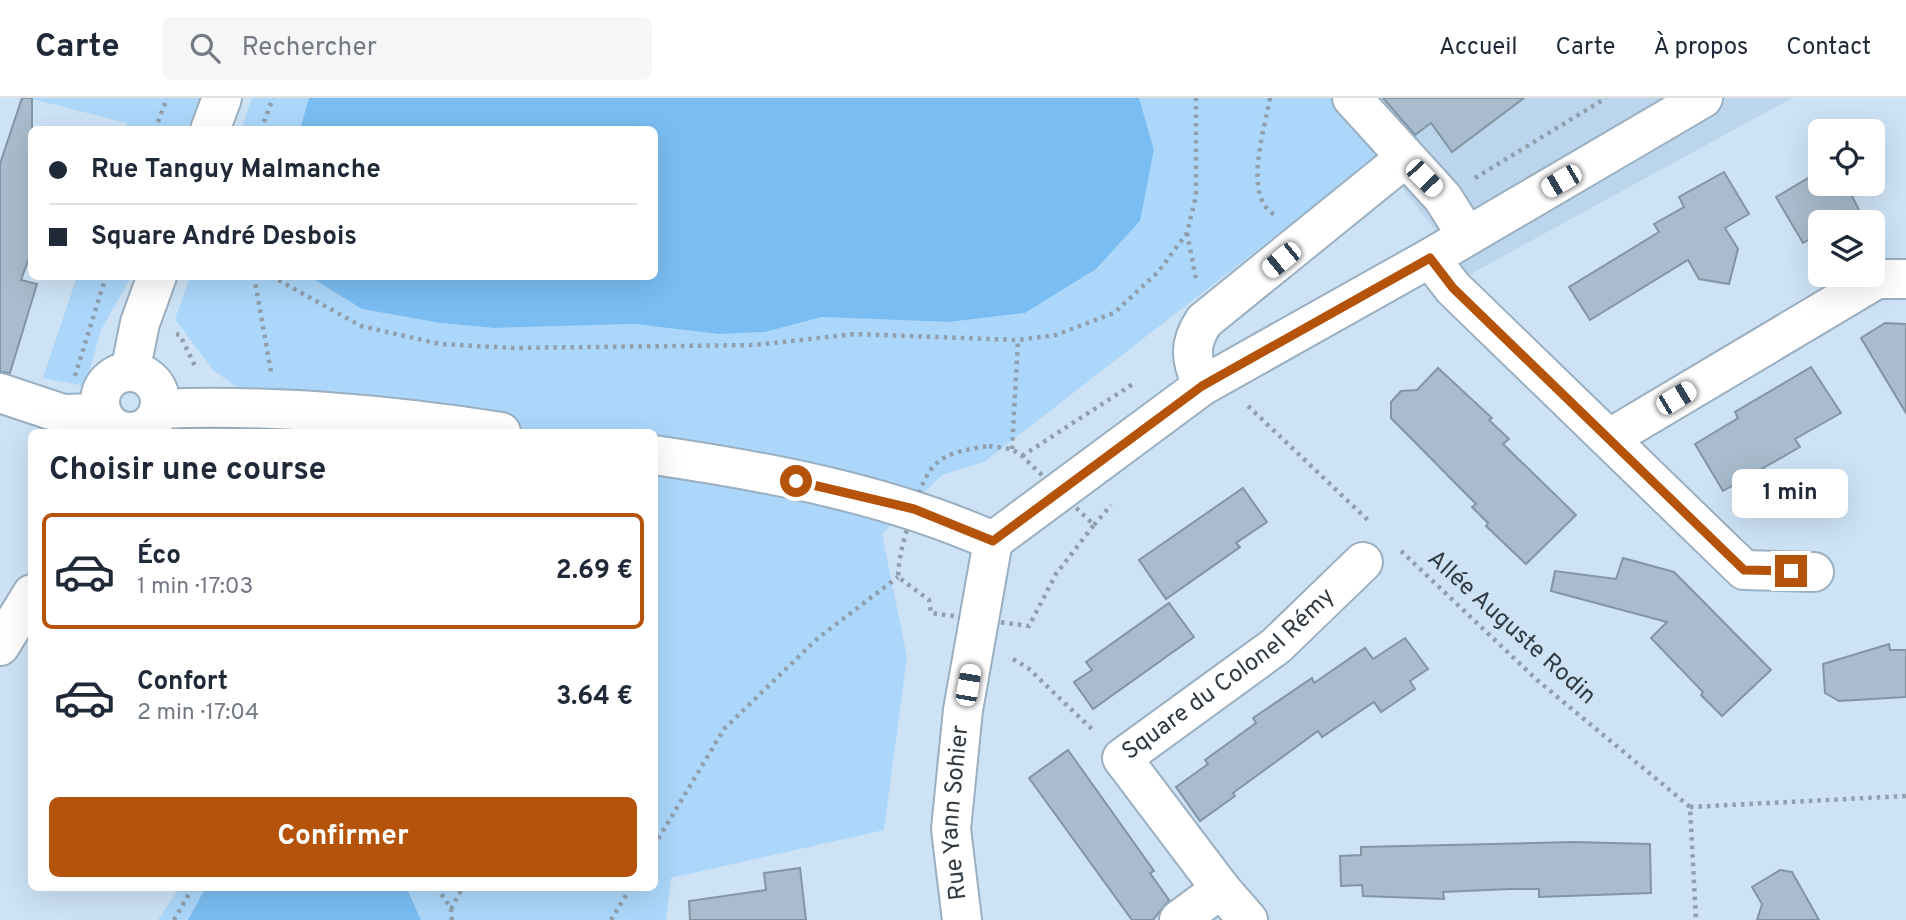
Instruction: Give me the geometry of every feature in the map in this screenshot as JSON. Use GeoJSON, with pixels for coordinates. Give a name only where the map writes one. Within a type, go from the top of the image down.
{"type":"FeatureCollection","features":[{"type":"Feature","properties":{"kind":"street"},"geometry":{"type":"LineString","coordinates":[[212,126],[222,98]]}},
{"type":"Feature","properties":{"kind":"street"},"geometry":{"type":"LineString","coordinates":[[1352,98],[1443,198],[1467,236]]}},
{"type":"Feature","properties":{"kind":"street"},"geometry":{"type":"LineString","coordinates":[[658,456],[844,490],[940,517],[993,541],[1202,386],[1430,258],[1703,98]]}},
{"type":"Feature","properties":{"kind":"street"},"geometry":{"type":"LineString","coordinates":[[1202,386],[1191,351],[1196,333],[1205,321],[1405,159]]}},
{"type":"Feature","properties":{"kind":"street"},"geometry":{"type":"LineString","coordinates":[[1430,258],[1453,288],[1744,570],[1814,572]]}},
{"type":"Feature","properties":{"kind":"street"},"geometry":{"type":"LineString","coordinates":[[1610,438],[1877,279],[1906,279]]}},
{"type":"Feature","properties":{"kind":"street"},"geometry":{"type":"LineString","coordinates":[[130,372],[140,323],[156,280]]}},
{"type":"Feature","properties":{"kind":"street"},"geometry":{"type":"LineString","coordinates":[[113,425],[100,395],[111,378],[130,372],[147,377],[153,383],[160,400],[155,418],[141,429]]}},
{"type":"Feature","properties":{"kind":"street"},"geometry":{"type":"LineString","coordinates":[[0,393],[63,414],[130,429]]}},
{"type":"Feature","properties":{"kind":"street"},"geometry":{"type":"LineString","coordinates":[[159,409],[278,410],[452,429]]}},
{"type":"Feature","properties":{"kind":"street","name":"Rue Yann Sohier"},"geometry":{"type":"LineString","coordinates":[[962,920],[951,829],[963,710],[993,541]]}},
{"type":"Feature","properties":{"kind":"street","name":"Square du Colonel Rémy"},"geometry":{"type":"LineString","coordinates":[[1248,920],[1221,889],[1122,758],[1276,646],[1370,546]]}},
{"type":"Feature","properties":{"kind":"street"},"geometry":{"type":"LineString","coordinates":[[0,646],[28,600]]}},
{"type":"Feature","properties":{"kind":"street"},"geometry":{"type":"LineString","coordinates":[[1179,920],[1221,889]]}},
{"type":"Feature","properties":{"kind":"path"},"geometry":{"type":"LineString","coordinates":[[156,126],[167,98]]}},
{"type":"Feature","properties":{"kind":"path"},"geometry":{"type":"LineString","coordinates":[[262,126],[273,98]]}},
{"type":"Feature","properties":{"kind":"path"},"geometry":{"type":"LineString","coordinates":[[278,280],[361,326],[440,344],[513,348],[755,345],[855,334],[1018,340],[1056,335],[1114,313],[1158,272],[1187,233],[1196,196],[1196,98]]}},
{"type":"Feature","properties":{"kind":"path"},"geometry":{"type":"LineString","coordinates":[[1270,98],[1258,159],[1259,195],[1265,210],[1319,229]]}},
{"type":"Feature","properties":{"kind":"path"},"geometry":{"type":"LineString","coordinates":[[1471,180],[1606,98]]}},
{"type":"Feature","properties":{"kind":"path"},"geometry":{"type":"LineString","coordinates":[[63,414],[105,280]]}},
{"type":"Feature","properties":{"kind":"path"},"geometry":{"type":"LineString","coordinates":[[255,280],[278,410]]}},
{"type":"Feature","properties":{"kind":"path"},"geometry":{"type":"LineString","coordinates":[[1012,449],[1018,340]]}},
{"type":"Feature","properties":{"kind":"path"},"geometry":{"type":"LineString","coordinates":[[1022,456],[1139,381]]}},
{"type":"Feature","properties":{"kind":"path"},"geometry":{"type":"LineString","coordinates":[[1242,401],[1370,546]]}},
{"type":"Feature","properties":{"kind":"path"},"geometry":{"type":"LineString","coordinates":[[977,627],[1029,626],[1056,574],[1094,525],[1059,494]]}},
{"type":"Feature","properties":{"kind":"path","name":"Allée Auguste Rodin"},"geometry":{"type":"LineString","coordinates":[[1397,548],[1536,680],[1690,807]]}},
{"type":"Feature","properties":{"kind":"path"},"geometry":{"type":"LineString","coordinates":[[658,839],[724,729],[818,638],[898,577]]}},
{"type":"Feature","properties":{"kind":"path"},"geometry":{"type":"LineString","coordinates":[[977,627],[1028,668],[1122,758]]}},
{"type":"Feature","properties":{"kind":"path"},"geometry":{"type":"LineString","coordinates":[[1696,920],[1690,807],[1906,796]]}},
{"type":"Feature","properties":{"kind":"path"},"geometry":{"type":"LineString","coordinates":[[174,920],[190,891]]}},
{"type":"Feature","properties":{"kind":"path"},"geometry":{"type":"LineString","coordinates":[[440,891],[451,909],[453,920]]}},
{"type":"Feature","properties":{"kind":"path"},"geometry":{"type":"LineString","coordinates":[[451,909],[461,891]]}},
{"type":"Feature","properties":{"kind":"path"},"geometry":{"type":"LineString","coordinates":[[611,920],[629,891]]}},
{"type":"Feature","properties":{"kind":"shaded area"},"geometry":{"type":"Polygon","coordinates":[[[28,98],[211,98],[200,126],[126,126],[127,123],[28,98]]]}},
{"type":"Feature","properties":{"kind":"shaded area"},"geometry":{"type":"Polygon","coordinates":[[[252,98],[309,98],[301,126],[242,126],[252,98]]]}},
{"type":"Feature","properties":{"kind":"shaded area"},"geometry":{"type":"Polygon","coordinates":[[[309,98],[1139,98],[1154,150],[1140,221],[1096,269],[1025,313],[949,322],[822,317],[765,332],[719,334],[634,324],[494,328],[440,323],[362,309],[315,280],[658,280],[658,126],[301,126],[309,98]]]}},
{"type":"Feature","properties":{"kind":"shaded area"},"geometry":{"type":"Polygon","coordinates":[[[1139,98],[1334,98],[1379,156],[984,462],[942,475],[882,534],[907,657],[884,830],[671,878],[666,920],[158,920],[177,891],[658,891],[658,429],[295,429],[213,370],[175,319],[189,280],[315,280],[362,309],[440,323],[494,328],[634,324],[719,334],[765,332],[822,317],[949,322],[1025,313],[1096,269],[1140,221],[1154,150],[1139,98]]]}},
{"type":"Feature","properties":{"kind":"shaded area"},"geometry":{"type":"Polygon","coordinates":[[[1334,98],[1792,98],[1469,275],[1334,98]]]}},
{"type":"Feature","properties":{"kind":"shaded area"},"geometry":{"type":"Polygon","coordinates":[[[76,280],[129,280],[101,330],[85,386],[43,378],[76,280]]]}},
{"type":"Feature","properties":{"kind":"shaded area"},"geometry":{"type":"Polygon","coordinates":[[[204,891],[408,891],[421,920],[188,920],[204,891]]]}},
{"type":"Feature","properties":{"kind":"building"},"geometry":{"type":"Polygon","coordinates":[[[22,98],[32,98],[32,126],[28,126],[28,261],[21,280],[37,284],[10,373],[0,372],[0,164],[22,98]]]}},
{"type":"Feature","properties":{"kind":"building"},"geometry":{"type":"Polygon","coordinates":[[[1383,98],[1524,98],[1452,152],[1431,123],[1415,135],[1383,98]]]}},
{"type":"Feature","properties":{"kind":"building"},"geometry":{"type":"Polygon","coordinates":[[[1724,172],[1749,214],[1725,228],[1738,249],[1729,284],[1699,279],[1688,260],[1590,320],[1569,287],[1659,232],[1654,224],[1684,207],[1679,197],[1724,172]]]}},
{"type":"Feature","properties":{"kind":"building"},"geometry":{"type":"Polygon","coordinates":[[[1808,178],[1808,196],[1852,196],[1859,210],[1808,210],[1808,240],[1803,243],[1776,197],[1808,178]]]}},
{"type":"Feature","properties":{"kind":"building"},"geometry":{"type":"Polygon","coordinates":[[[1885,323],[1906,324],[1906,413],[1861,338],[1885,323]]]}},
{"type":"Feature","properties":{"kind":"building"},"geometry":{"type":"Polygon","coordinates":[[[1811,367],[1841,413],[1795,439],[1800,447],[1723,491],[1695,444],[1738,418],[1735,412],[1811,367]]]}},
{"type":"Feature","properties":{"kind":"building"},"geometry":{"type":"Polygon","coordinates":[[[1438,368],[1492,418],[1489,420],[1509,439],[1503,444],[1576,515],[1526,564],[1486,526],[1488,523],[1472,507],[1476,504],[1391,418],[1391,402],[1401,391],[1417,390],[1438,368]]]}},
{"type":"Feature","properties":{"kind":"building"},"geometry":{"type":"Polygon","coordinates":[[[1243,488],[1267,522],[1236,543],[1240,547],[1166,599],[1139,560],[1243,488]]]}},
{"type":"Feature","properties":{"kind":"building"},"geometry":{"type":"Polygon","coordinates":[[[1623,558],[1674,572],[1771,670],[1722,716],[1701,695],[1703,692],[1651,638],[1667,622],[1551,591],[1555,571],[1616,579],[1623,558]]]}},
{"type":"Feature","properties":{"kind":"building"},"geometry":{"type":"Polygon","coordinates":[[[1169,603],[1194,637],[1093,709],[1074,682],[1092,670],[1086,662],[1169,603]]]}},
{"type":"Feature","properties":{"kind":"building"},"geometry":{"type":"Polygon","coordinates":[[[1405,638],[1428,669],[1410,681],[1415,689],[1381,712],[1374,702],[1322,737],[1318,731],[1233,793],[1235,796],[1200,821],[1176,787],[1208,764],[1205,760],[1256,723],[1253,718],[1312,678],[1314,683],[1365,648],[1373,659],[1405,638]]]}},
{"type":"Feature","properties":{"kind":"building"},"geometry":{"type":"Polygon","coordinates":[[[1889,644],[1890,650],[1906,650],[1906,697],[1839,701],[1825,693],[1823,664],[1889,644]]]}},
{"type":"Feature","properties":{"kind":"building"},"geometry":{"type":"Polygon","coordinates":[[[1068,750],[1154,871],[1150,873],[1169,900],[1153,920],[1132,920],[1029,778],[1068,750]]]}},
{"type":"Feature","properties":{"kind":"building"},"geometry":{"type":"Polygon","coordinates":[[[1574,842],[1650,844],[1651,893],[1539,897],[1539,889],[1510,889],[1443,892],[1444,899],[1363,896],[1362,885],[1341,886],[1340,856],[1361,855],[1361,847],[1574,842]]]}},
{"type":"Feature","properties":{"kind":"building"},"geometry":{"type":"Polygon","coordinates":[[[800,868],[806,920],[690,920],[689,901],[766,890],[764,873],[800,868]]]}},
{"type":"Feature","properties":{"kind":"building"},"geometry":{"type":"Polygon","coordinates":[[[1780,870],[1792,872],[1819,920],[1757,920],[1762,904],[1752,887],[1780,870]]]}},
{"type":"Feature","properties":{"kind":"route"},"geometry":{"type":"LineString","coordinates":[[796,481],[844,490],[914,509],[940,517],[993,541],[1202,386],[1430,258],[1453,288],[1744,570],[1791,571]]}}]}
